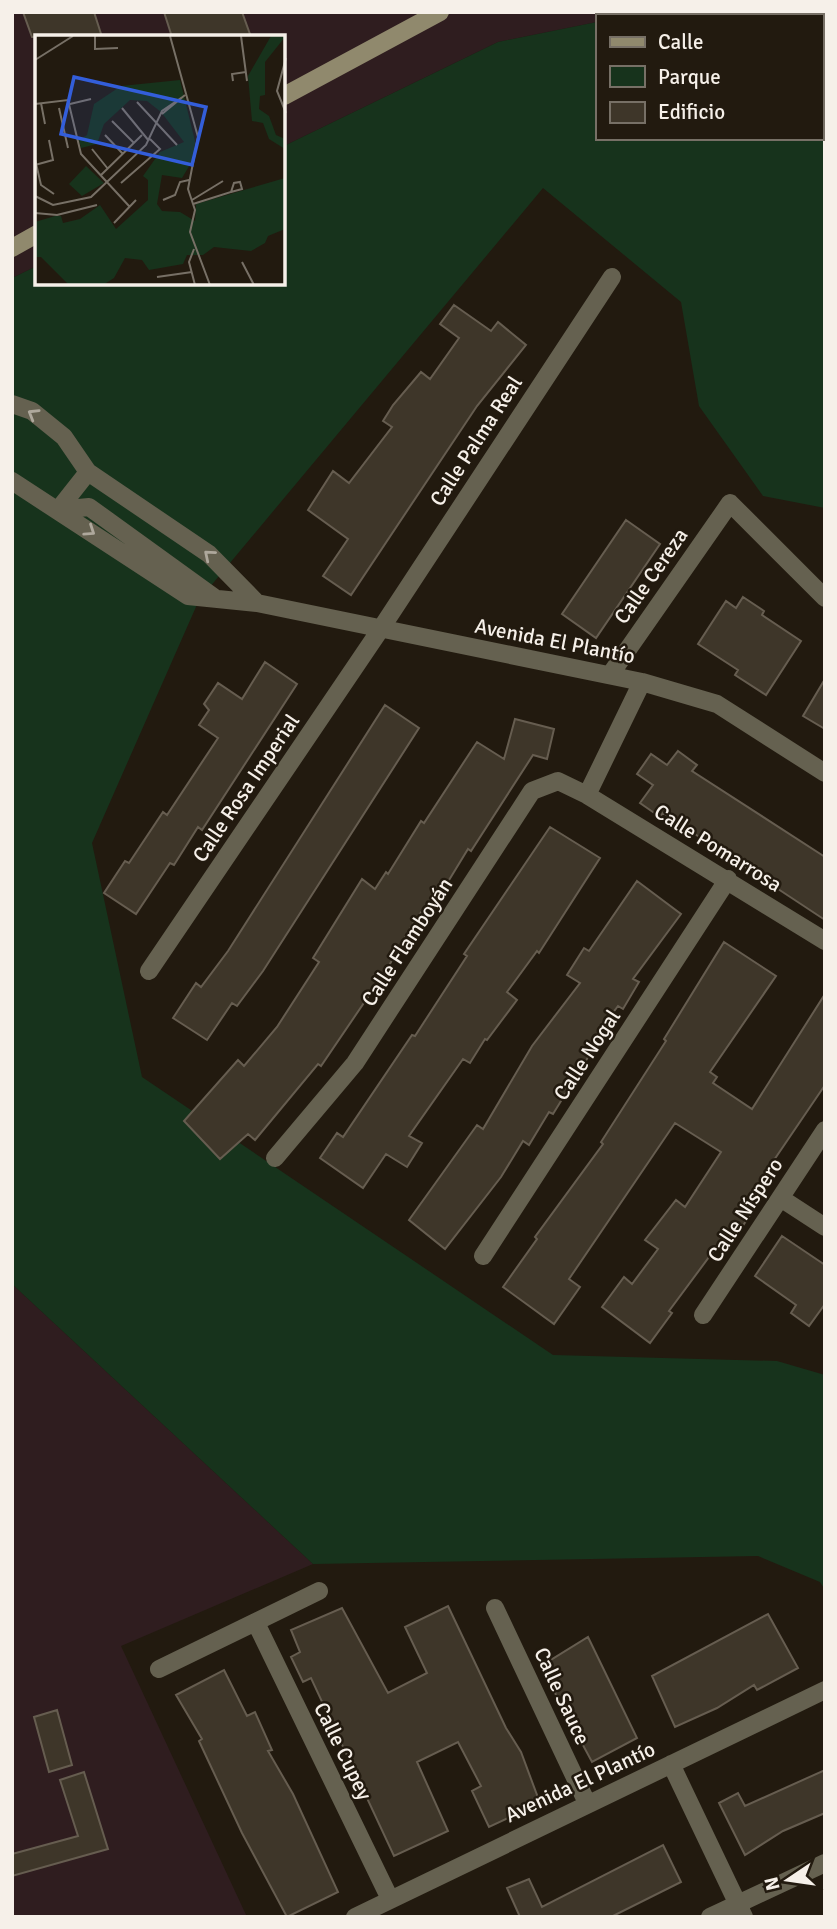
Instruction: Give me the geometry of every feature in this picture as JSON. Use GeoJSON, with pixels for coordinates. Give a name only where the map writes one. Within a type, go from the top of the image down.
{"type":"FeatureCollection","features":[{"type":"Feature","properties":{"kind":"street"},"geometry":{"type":"LineString","coordinates":[[285,95],[440,12]]}},
{"type":"Feature","properties":{"kind":"street"},"geometry":{"type":"LineString","coordinates":[[12,248],[35,235]]}},
{"type":"Feature","properties":{"kind":"street","name":"Calle Palma Real"},"geometry":{"type":"LineString","coordinates":[[380,630],[612,277]]}},
{"type":"Feature","properties":{"kind":"street"},"geometry":{"type":"LineString","coordinates":[[12,404],[32,411],[64,437],[89,472],[209,554],[257,603]]}},
{"type":"Feature","properties":{"kind":"street"},"geometry":{"type":"LineString","coordinates":[[58,510],[89,472]]}},
{"type":"Feature","properties":{"kind":"street","name":"Avenida El Plantío"},"geometry":{"type":"LineString","coordinates":[[12,481],[188,596],[257,603],[642,682],[717,704],[825,773]]}},
{"type":"Feature","properties":{"kind":"street","name":"Calle Cereza"},"geometry":{"type":"LineString","coordinates":[[610,675],[730,503],[825,598]]}},
{"type":"Feature","properties":{"kind":"street","name":"Calle Rosa Imperial"},"geometry":{"type":"LineString","coordinates":[[149,971],[380,630]]}},
{"type":"Feature","properties":{"kind":"street"},"geometry":{"type":"LineString","coordinates":[[587,795],[642,682]]}},
{"type":"Feature","properties":{"kind":"street","name":"Calle Flamboyán"},"geometry":{"type":"LineString","coordinates":[[275,1158],[355,1063],[532,791],[558,782],[587,795]]}},
{"type":"Feature","properties":{"kind":"street","name":"Calle Pomarrosa"},"geometry":{"type":"LineString","coordinates":[[587,795],[729,879],[825,941]]}},
{"type":"Feature","properties":{"kind":"street","name":"Calle Nogal"},"geometry":{"type":"LineString","coordinates":[[483,1256],[729,879]]}},
{"type":"Feature","properties":{"kind":"street","name":"Calle Níspero"},"geometry":{"type":"LineString","coordinates":[[703,1315],[825,1130]]}},
{"type":"Feature","properties":{"kind":"street"},"geometry":{"type":"LineString","coordinates":[[782,1199],[825,1227]]}},
{"type":"Feature","properties":{"kind":"street"},"geometry":{"type":"LineString","coordinates":[[159,1669],[319,1591]]}},
{"type":"Feature","properties":{"kind":"street","name":"Calle Sauce"},"geometry":{"type":"LineString","coordinates":[[495,1608],[587,1803]]}},
{"type":"Feature","properties":{"kind":"street","name":"Calle Cupey"},"geometry":{"type":"LineString","coordinates":[[256,1623],[390,1899]]}},
{"type":"Feature","properties":{"kind":"street","name":"Avenida El Plantío"},"geometry":{"type":"LineString","coordinates":[[355,1917],[825,1690]]}},
{"type":"Feature","properties":{"kind":"street"},"geometry":{"type":"LineString","coordinates":[[671,1764],[741,1910]]}},
{"type":"Feature","properties":{"kind":"street"},"geometry":{"type":"LineString","coordinates":[[710,1917],[741,1910],[825,1863]]}},
{"type":"Feature","properties":{"kind":"shaded area"},"geometry":{"type":"Polygon","coordinates":[[[12,12],[648,12],[596,14],[596,22],[498,42],[285,146],[285,35],[35,35],[35,267],[12,278],[12,12]]]}},
{"type":"Feature","properties":{"kind":"shaded area"},"geometry":{"type":"Polygon","coordinates":[[[12,1284],[313,1564],[121,1646],[247,1917],[12,1917],[12,1284]]]}},
{"type":"Feature","properties":{"kind":"green space"},"geometry":{"type":"Polygon","coordinates":[[[825,12],[825,508],[763,496],[699,406],[681,302],[543,188],[199,600],[92,843],[142,1077],[553,1355],[777,1361],[825,1375],[825,1590],[820,1582],[758,1556],[313,1564],[12,1284],[12,278],[35,267],[35,285],[285,285],[285,146],[498,42],[596,22],[596,140],[823,140],[823,14],[640,14],[825,12]]]}},
{"type":"Feature","properties":{"kind":"building"},"geometry":{"type":"Polygon","coordinates":[[[23,12],[94,12],[101,35],[35,35],[32,37],[23,12]]]}},
{"type":"Feature","properties":{"kind":"building"},"geometry":{"type":"Polygon","coordinates":[[[164,12],[242,12],[250,35],[171,35],[164,12]]]}},
{"type":"Feature","properties":{"kind":"building"},"geometry":{"type":"Polygon","coordinates":[[[454,305],[491,331],[498,322],[526,345],[477,406],[351,595],[323,576],[348,539],[308,510],[333,471],[349,483],[392,427],[383,421],[393,405],[421,372],[430,379],[459,338],[440,324],[454,305]]]}},
{"type":"Feature","properties":{"kind":"building"},"geometry":{"type":"Polygon","coordinates":[[[626,520],[660,544],[596,638],[562,614],[626,520]]]}},
{"type":"Feature","properties":{"kind":"building"},"geometry":{"type":"Polygon","coordinates":[[[743,597],[764,611],[762,615],[801,641],[766,695],[735,675],[738,670],[698,644],[726,601],[736,608],[743,597]]]}},
{"type":"Feature","properties":{"kind":"building"},"geometry":{"type":"Polygon","coordinates":[[[265,662],[297,684],[202,830],[198,827],[174,865],[170,863],[136,914],[104,893],[125,861],[129,863],[163,812],[167,815],[218,738],[199,725],[209,710],[204,704],[218,683],[242,699],[265,662]]]}},
{"type":"Feature","properties":{"kind":"building"},"geometry":{"type":"Polygon","coordinates":[[[825,679],[825,729],[803,716],[825,679]]]}},
{"type":"Feature","properties":{"kind":"building"},"geometry":{"type":"Polygon","coordinates":[[[385,705],[419,728],[263,971],[237,1006],[232,1003],[207,1040],[173,1018],[196,983],[201,987],[228,951],[385,705]]]}},
{"type":"Feature","properties":{"kind":"building"},"geometry":{"type":"Polygon","coordinates":[[[515,719],[554,729],[547,759],[533,755],[471,851],[468,849],[443,890],[439,888],[414,922],[387,969],[321,1066],[318,1064],[255,1140],[248,1134],[220,1159],[184,1121],[238,1060],[244,1066],[277,1027],[319,962],[313,958],[362,879],[375,889],[386,872],[388,874],[421,821],[424,823],[477,742],[504,759],[515,719]]]}},
{"type":"Feature","properties":{"kind":"building"},"geometry":{"type":"Polygon","coordinates":[[[678,751],[697,765],[692,771],[825,857],[825,920],[663,813],[660,817],[640,803],[653,785],[637,774],[651,754],[667,765],[678,751]]]}},
{"type":"Feature","properties":{"kind":"building"},"geometry":{"type":"Polygon","coordinates":[[[550,827],[600,858],[539,953],[537,951],[507,992],[517,1000],[487,1040],[485,1039],[470,1063],[463,1059],[409,1136],[422,1143],[407,1167],[386,1154],[363,1188],[320,1158],[337,1133],[343,1137],[412,1035],[415,1036],[467,956],[464,954],[550,827]]]}},
{"type":"Feature","properties":{"kind":"building"},"geometry":{"type":"Polygon","coordinates":[[[637,881],[681,914],[633,979],[639,982],[623,1009],[618,1006],[585,1050],[590,1054],[553,1114],[549,1112],[529,1145],[523,1141],[501,1177],[445,1249],[409,1220],[477,1125],[483,1129],[532,1046],[580,983],[567,975],[584,948],[589,951],[637,881]]]}},
{"type":"Feature","properties":{"kind":"building"},"geometry":{"type":"Polygon","coordinates":[[[724,942],[776,976],[710,1072],[717,1077],[713,1083],[752,1109],[825,994],[825,1085],[770,1166],[776,1170],[749,1210],[752,1212],[742,1227],[735,1222],[669,1311],[672,1313],[650,1343],[602,1307],[624,1277],[632,1284],[658,1249],[645,1240],[676,1200],[685,1207],[721,1152],[675,1123],[569,1279],[580,1287],[554,1324],[503,1287],[537,1239],[535,1237],[603,1144],[601,1142],[666,1041],[664,1039],[724,942]]]}},
{"type":"Feature","properties":{"kind":"building"},"geometry":{"type":"Polygon","coordinates":[[[782,1236],[825,1265],[825,1304],[809,1326],[791,1313],[796,1305],[755,1276],[782,1236]]]}},
{"type":"Feature","properties":{"kind":"building"},"geometry":{"type":"Polygon","coordinates":[[[448,1606],[506,1728],[521,1752],[540,1803],[489,1827],[472,1791],[481,1786],[458,1742],[417,1762],[448,1831],[394,1856],[311,1678],[303,1682],[291,1657],[300,1652],[291,1630],[342,1608],[388,1693],[427,1673],[405,1627],[448,1606]]]}},
{"type":"Feature","properties":{"kind":"building"},"geometry":{"type":"Polygon","coordinates":[[[768,1614],[798,1668],[757,1690],[754,1685],[717,1708],[675,1727],[652,1676],[768,1614]]]}},
{"type":"Feature","properties":{"kind":"building"},"geometry":{"type":"Polygon","coordinates":[[[588,1637],[637,1738],[592,1762],[555,1693],[559,1690],[546,1663],[588,1637]]]}},
{"type":"Feature","properties":{"kind":"building"},"geometry":{"type":"Polygon","coordinates":[[[224,1670],[247,1716],[255,1712],[272,1750],[268,1751],[293,1794],[338,1892],[287,1917],[242,1833],[199,1741],[202,1739],[176,1695],[224,1670]]]}},
{"type":"Feature","properties":{"kind":"building"},"geometry":{"type":"Polygon","coordinates":[[[57,1710],[72,1765],[49,1772],[34,1717],[57,1710]]]}},
{"type":"Feature","properties":{"kind":"building"},"geometry":{"type":"Polygon","coordinates":[[[825,1770],[825,1813],[783,1831],[745,1855],[719,1803],[738,1793],[745,1806],[825,1770]]]}},
{"type":"Feature","properties":{"kind":"building"},"geometry":{"type":"Polygon","coordinates":[[[84,1772],[108,1849],[12,1876],[12,1854],[78,1836],[60,1780],[84,1772]]]}},
{"type":"Feature","properties":{"kind":"building"},"geometry":{"type":"Polygon","coordinates":[[[663,1845],[681,1882],[611,1917],[520,1917],[507,1888],[529,1879],[542,1907],[663,1845]]]}}]}
